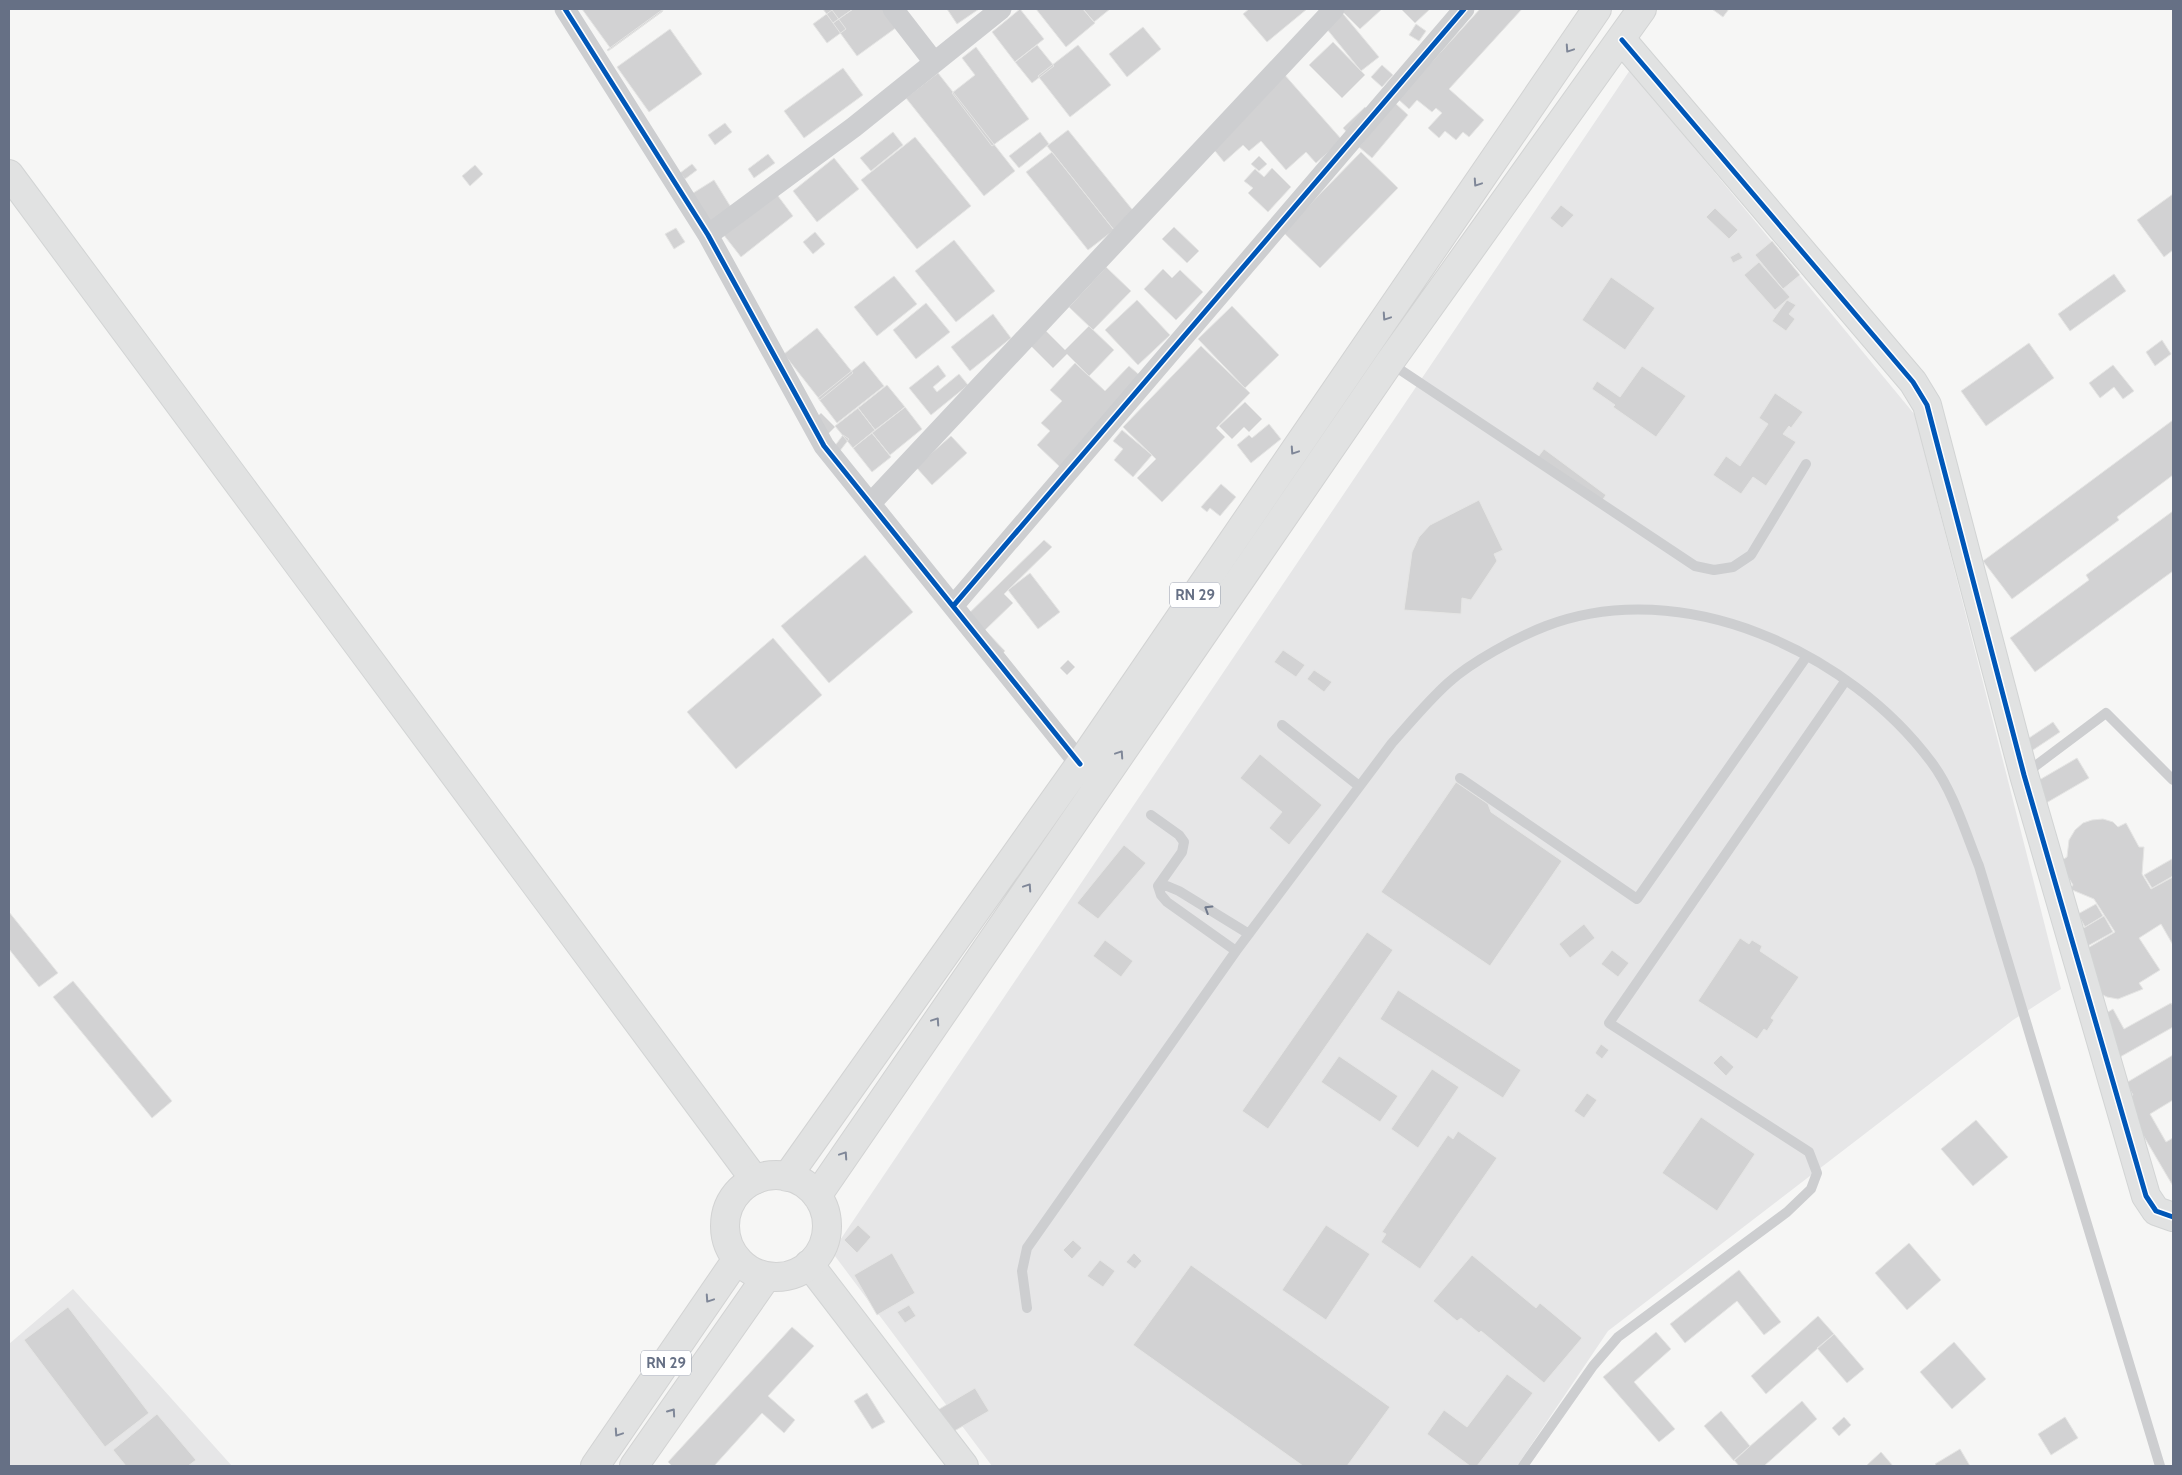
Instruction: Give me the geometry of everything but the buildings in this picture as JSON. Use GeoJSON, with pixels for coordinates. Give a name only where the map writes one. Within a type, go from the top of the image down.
{"type":"FeatureCollection","features":[{"type":"Feature","properties":{"kind":"main road","name":"RN 29"},"geometry":{"type":"LineString","coordinates":[[787,1177],[1080,764],[1597,9]]}},
{"type":"Feature","properties":{"kind":"main road"},"geometry":{"type":"LineString","coordinates":[[817,1196],[1389,363],[1622,40],[1642,9]]}},
{"type":"Feature","properties":{"kind":"main road"},"geometry":{"type":"LineString","coordinates":[[1622,40],[1921,391],[1927,405],[2024,775],[2146,1196],[2156,1211],[2173,1217]]}},
{"type":"Feature","properties":{"kind":"main road"},"geometry":{"type":"LineString","coordinates":[[9,174],[755,1180]]}},
{"type":"Feature","properties":{"kind":"main road"},"geometry":{"type":"LineString","coordinates":[[766,1176],[787,1177],[798,1180],[817,1196],[826,1215],[826,1236],[820,1251],[809,1264],[790,1275],[767,1276],[750,1270],[737,1259],[726,1238],[726,1215],[736,1194],[755,1180],[766,1176]]}},
{"type":"Feature","properties":{"kind":"main road","name":"RN 29"},"geometry":{"type":"LineString","coordinates":[[595,1466],[737,1259]]}},
{"type":"Feature","properties":{"kind":"main road"},"geometry":{"type":"LineString","coordinates":[[809,1264],[964,1466]]}},
{"type":"Feature","properties":{"kind":"main road","name":"RN 29"},"geometry":{"type":"LineString","coordinates":[[634,1466],[767,1276]]}},
{"type":"Feature","properties":{"kind":"street"},"geometry":{"type":"LineString","coordinates":[[566,9],[708,235],[824,446],[954,605],[1080,764]]}},
{"type":"Feature","properties":{"kind":"street"},"geometry":{"type":"LineString","coordinates":[[894,9],[934,62]]}},
{"type":"Feature","properties":{"kind":"street"},"geometry":{"type":"LineString","coordinates":[[708,235],[854,127],[1001,9]]}},
{"type":"Feature","properties":{"kind":"street"},"geometry":{"type":"LineString","coordinates":[[871,503],[1334,9]]}},
{"type":"Feature","properties":{"kind":"street"},"geometry":{"type":"LineString","coordinates":[[954,605],[1464,9]]}},
{"type":"Feature","properties":{"kind":"lane"},"geometry":{"type":"LineString","coordinates":[[1389,363],[1695,566],[1714,570],[1733,567],[1751,555],[1806,464]]}},
{"type":"Feature","properties":{"kind":"lane"},"geometry":{"type":"LineString","coordinates":[[1026,1308],[1022,1271],[1028,1248],[1236,952],[1359,786],[1392,743],[1449,682],[1492,653],[1546,626],[1584,615],[1639,610],[1693,614],[1757,631],[1807,656],[1858,687],[1898,723],[1933,764],[1957,809],[1979,866],[2160,1466]]}},
{"type":"Feature","properties":{"kind":"lane"},"geometry":{"type":"LineString","coordinates":[[1460,778],[1637,899],[1807,656]]}},
{"type":"Feature","properties":{"kind":"lane"},"geometry":{"type":"LineString","coordinates":[[1523,1466],[1593,1366],[1618,1337],[1787,1212],[1811,1189],[1817,1173],[1809,1152],[1609,1023],[1846,680]]}},
{"type":"Feature","properties":{"kind":"lane"},"geometry":{"type":"LineString","coordinates":[[2024,775],[2106,713],[2173,780]]}},
{"type":"Feature","properties":{"kind":"lane"},"geometry":{"type":"LineString","coordinates":[[1282,725],[1359,786]]}},
{"type":"Feature","properties":{"kind":"lane"},"geometry":{"type":"LineString","coordinates":[[1151,815],[1179,835],[1184,842],[1182,852],[1158,886]]}},
{"type":"Feature","properties":{"kind":"lane"},"geometry":{"type":"LineString","coordinates":[[1158,886],[1167,886],[1179,891],[1249,934]]}},
{"type":"Feature","properties":{"kind":"lane"},"geometry":{"type":"LineString","coordinates":[[1158,886],[1161,895],[1167,902],[1236,952]]}},
{"type":"Feature","properties":{"kind":"shaded area"},"geometry":{"type":"Polygon","coordinates":[[[1630,70],[1915,415],[2061,989],[2013,1020],[1608,1331],[1517,1466],[992,1466],[832,1252],[1630,70]]]}},
{"type":"Feature","properties":{"kind":"shaded area"},"geometry":{"type":"Polygon","coordinates":[[[73,1289],[232,1466],[9,1466],[9,1344],[73,1289]]]}},
{"type":"Feature","properties":{"kind":"cycle path"},"geometry":{"type":"LineString","coordinates":[[565,9],[708,235],[824,446],[1080,764]]}},
{"type":"Feature","properties":{"kind":"cycle path"},"geometry":{"type":"LineString","coordinates":[[954,605],[1464,9]]}},
{"type":"Feature","properties":{"kind":"cycle path"},"geometry":{"type":"LineString","coordinates":[[1622,40],[1913,382],[1927,405],[2024,775],[2146,1196],[2156,1211],[2173,1217]]}}]}
